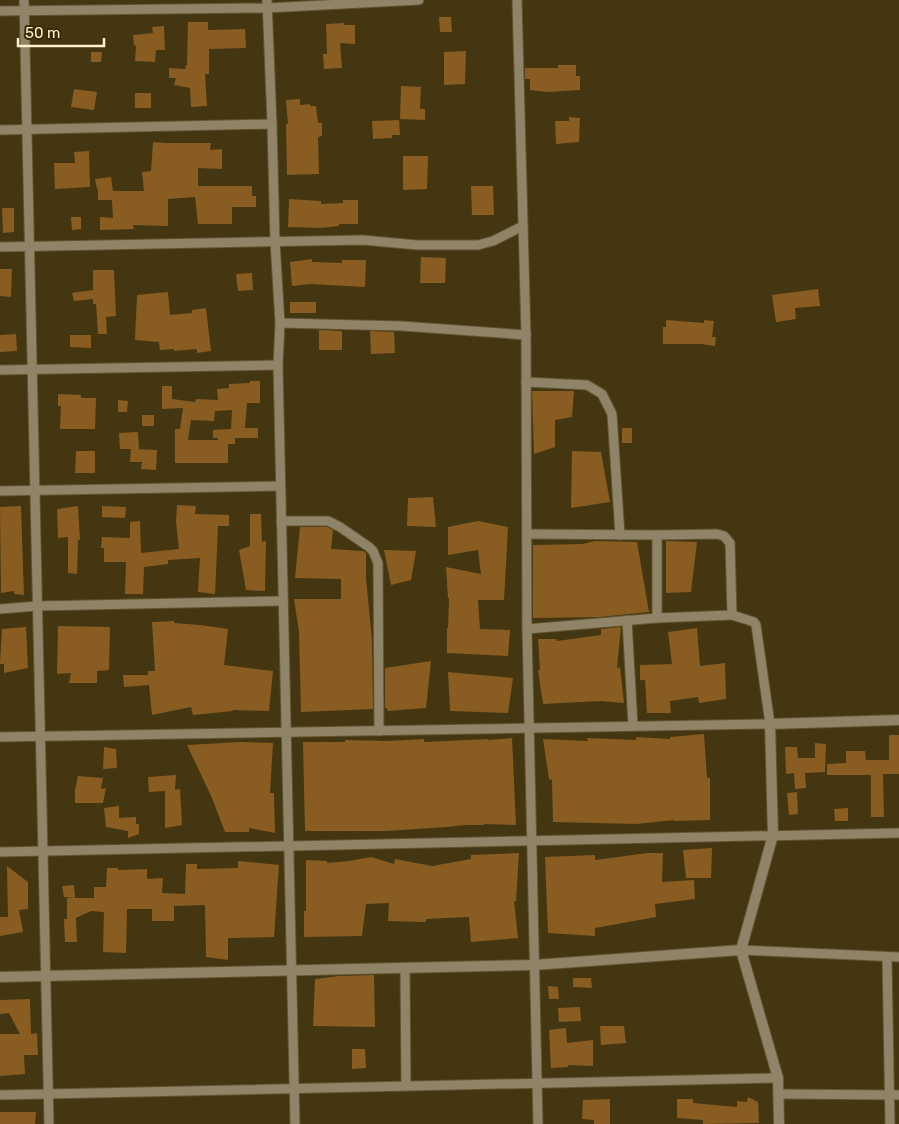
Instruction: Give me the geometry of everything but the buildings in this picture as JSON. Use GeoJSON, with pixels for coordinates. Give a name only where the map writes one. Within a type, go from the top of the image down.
{"type":"FeatureCollection","features":[{"type":"Feature","properties":{"kind":"street"},"geometry":{"type":"LineString","coordinates":[[24,0],[49,1124]]}},
{"type":"Feature","properties":{"kind":"street"},"geometry":{"type":"LineString","coordinates":[[0,11],[419,0]]}},
{"type":"Feature","properties":{"kind":"street"},"geometry":{"type":"LineString","coordinates":[[517,0],[526,335],[526,629],[538,1124]]}},
{"type":"Feature","properties":{"kind":"street"},"geometry":{"type":"LineString","coordinates":[[267,4],[275,242],[280,323],[278,365],[280,486],[295,1124]]}},
{"type":"Feature","properties":{"kind":"street"},"geometry":{"type":"LineString","coordinates":[[0,130],[272,124]]}},
{"type":"Feature","properties":{"kind":"street"},"geometry":{"type":"LineString","coordinates":[[0,247],[363,240],[417,245],[478,245],[523,226]]}},
{"type":"Feature","properties":{"kind":"street"},"geometry":{"type":"LineString","coordinates":[[280,323],[402,326],[526,335]]}},
{"type":"Feature","properties":{"kind":"street"},"geometry":{"type":"LineString","coordinates":[[0,370],[278,365]]}},
{"type":"Feature","properties":{"kind":"street"},"geometry":{"type":"LineString","coordinates":[[526,382],[587,385],[602,394],[612,414],[620,535]]}},
{"type":"Feature","properties":{"kind":"street"},"geometry":{"type":"LineString","coordinates":[[0,491],[280,486]]}},
{"type":"Feature","properties":{"kind":"street"},"geometry":{"type":"LineString","coordinates":[[281,521],[328,521],[340,527],[373,551],[378,563],[379,731]]}},
{"type":"Feature","properties":{"kind":"street"},"geometry":{"type":"LineString","coordinates":[[527,534],[717,534],[724,536],[730,543],[732,615]]}},
{"type":"Feature","properties":{"kind":"street"},"geometry":{"type":"LineString","coordinates":[[656,535],[657,618]]}},
{"type":"Feature","properties":{"kind":"street"},"geometry":{"type":"LineString","coordinates":[[0,609],[37,606],[283,601]]}},
{"type":"Feature","properties":{"kind":"street"},"geometry":{"type":"LineString","coordinates":[[526,629],[657,618],[732,615],[754,622],[756,625],[770,724],[773,835],[741,950],[778,1078],[779,1124]]}},
{"type":"Feature","properties":{"kind":"street"},"geometry":{"type":"LineString","coordinates":[[628,620],[633,726]]}},
{"type":"Feature","properties":{"kind":"street"},"geometry":{"type":"LineString","coordinates":[[0,737],[770,724],[899,720]]}},
{"type":"Feature","properties":{"kind":"street"},"geometry":{"type":"LineString","coordinates":[[0,852],[899,833]]}},
{"type":"Feature","properties":{"kind":"street"},"geometry":{"type":"LineString","coordinates":[[0,977],[534,966],[741,950],[887,958],[899,957]]}},
{"type":"Feature","properties":{"kind":"street"},"geometry":{"type":"LineString","coordinates":[[887,958],[894,1095],[890,1124]]}},
{"type":"Feature","properties":{"kind":"street"},"geometry":{"type":"LineString","coordinates":[[405,968],[406,1086]]}},
{"type":"Feature","properties":{"kind":"street"},"geometry":{"type":"LineString","coordinates":[[0,1095],[778,1078]]}},
{"type":"Feature","properties":{"kind":"street"},"geometry":{"type":"LineString","coordinates":[[779,1094],[894,1095]]}}]}
